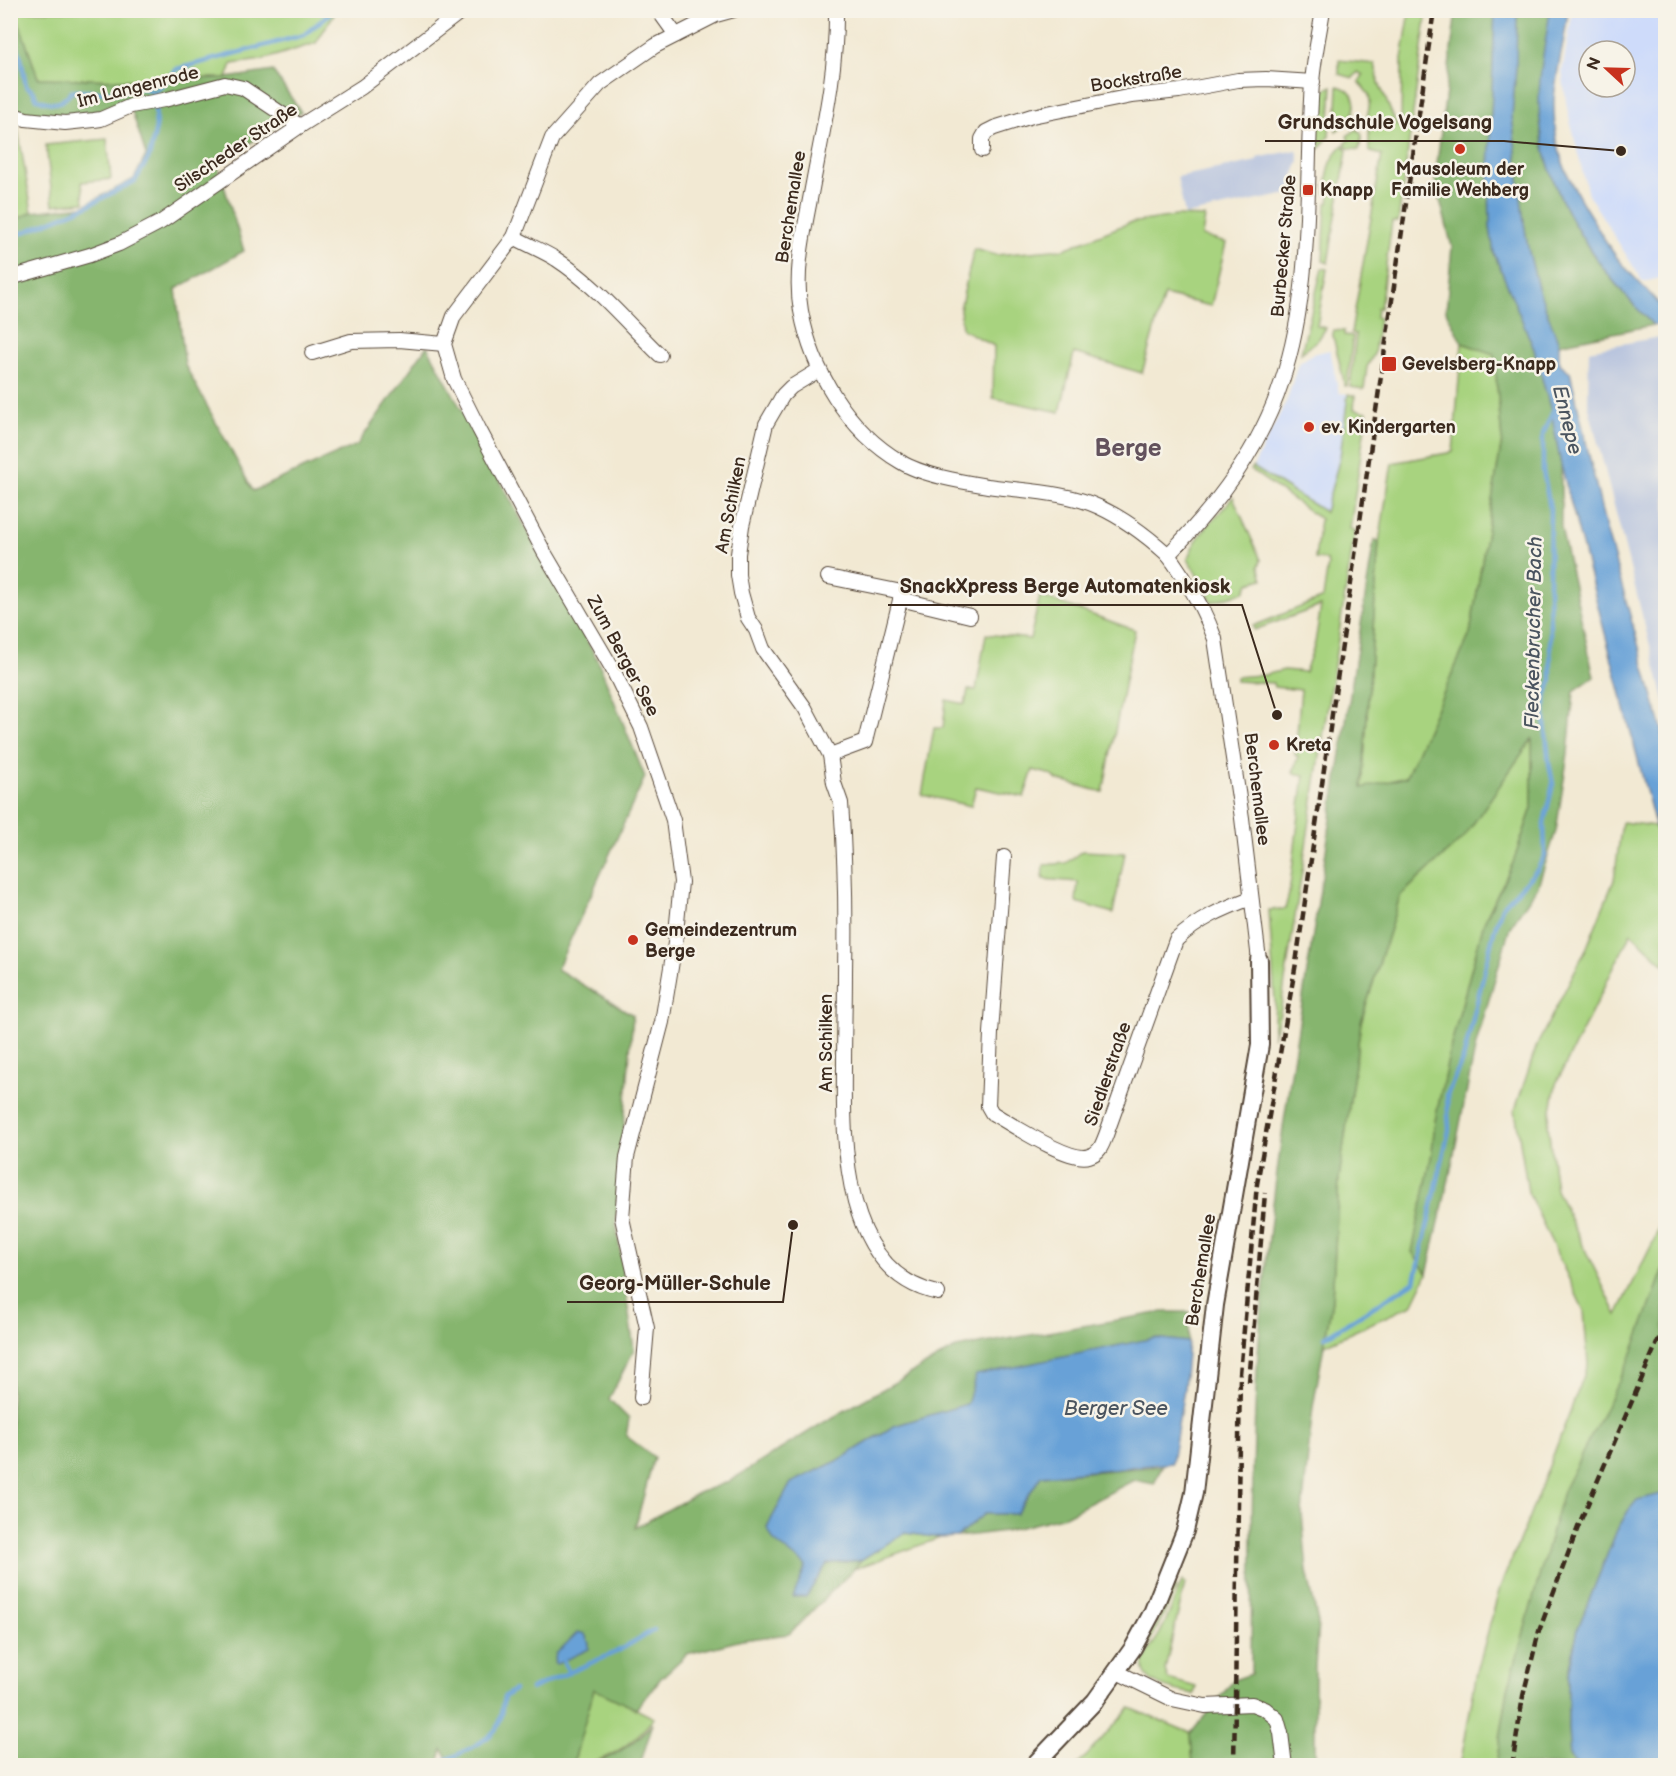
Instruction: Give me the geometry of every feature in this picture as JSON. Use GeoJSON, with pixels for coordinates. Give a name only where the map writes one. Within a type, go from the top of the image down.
{"type":"FeatureCollection","features":[{"type":"Feature","properties":{"kind":"street","name":"Silscheder Straße"},"geometry":{"type":"LineString","coordinates":[[10,278],[90,255],[119,244],[161,222],[300,126],[362,87],[463,10]]}},
{"type":"Feature","properties":{"kind":"street"},"geometry":{"type":"LineString","coordinates":[[658,10],[676,35]]}},
{"type":"Feature","properties":{"kind":"street"},"geometry":{"type":"LineString","coordinates":[[312,353],[351,341],[399,340],[444,344],[454,316],[514,237],[552,138],[600,84],[655,46],[716,15],[734,10]]}},
{"type":"Feature","properties":{"kind":"street","name":"Berchemallee"},"geometry":{"type":"LineString","coordinates":[[836,10],[837,37],[832,85],[802,242],[799,285],[801,310],[819,370],[862,432],[900,462],[917,470],[981,485],[1066,497],[1098,506],[1123,520],[1167,555],[1206,613],[1215,639],[1242,818],[1258,960],[1260,1045],[1215,1305],[1194,1493],[1185,1531],[1152,1613],[1117,1672],[1095,1701],[1033,1766]]}},
{"type":"Feature","properties":{"kind":"street","name":"Burbecker Straße"},"geometry":{"type":"LineString","coordinates":[[1167,555],[1225,492],[1264,427],[1282,382],[1297,321],[1303,279],[1312,81],[1323,10]]}},
{"type":"Feature","properties":{"kind":"street","name":"Bockstraße"},"geometry":{"type":"LineString","coordinates":[[982,150],[982,139],[986,132],[1032,116],[1132,96],[1179,91],[1238,80],[1266,78],[1312,81]]}},
{"type":"Feature","properties":{"kind":"street","name":"Im Langenrode"},"geometry":{"type":"LineString","coordinates":[[10,114],[26,119],[65,123],[101,119],[131,105],[164,100],[225,84],[243,88],[300,126]]}},
{"type":"Feature","properties":{"kind":"street"},"geometry":{"type":"LineString","coordinates":[[514,237],[556,259],[576,274],[605,298],[660,355]]}},
{"type":"Feature","properties":{"kind":"street","name":"Zum Berger See"},"geometry":{"type":"LineString","coordinates":[[444,344],[454,379],[479,429],[544,552],[612,668],[641,727],[673,820],[681,882],[675,943],[662,1022],[627,1156],[622,1218],[646,1328],[641,1398]]}},
{"type":"Feature","properties":{"kind":"street","name":"Am Schilken"},"geometry":{"type":"LineString","coordinates":[[819,370],[791,387],[783,395],[766,424],[742,526],[738,575],[748,618],[756,630],[763,649],[805,708],[830,755],[842,814],[845,945],[844,1126],[845,1149],[853,1196],[865,1230],[881,1256],[899,1275],[925,1291],[938,1293]]}},
{"type":"Feature","properties":{"kind":"street"},"geometry":{"type":"LineString","coordinates":[[828,577],[902,592],[865,742],[830,755]]}},
{"type":"Feature","properties":{"kind":"street"},"geometry":{"type":"LineString","coordinates":[[900,599],[970,616]]}},
{"type":"Feature","properties":{"kind":"street","name":"Siedlerstraße"},"geometry":{"type":"LineString","coordinates":[[1004,858],[988,1106],[992,1113],[1077,1158],[1089,1156],[1100,1150],[1176,940],[1193,925],[1217,911],[1251,898]]}},
{"type":"Feature","properties":{"kind":"street"},"geometry":{"type":"LineString","coordinates":[[1117,1672],[1172,1700],[1205,1706],[1252,1704],[1265,1709],[1277,1719],[1285,1766]]}},
{"type":"Feature","properties":{"kind":"shaded area"},"geometry":{"type":"Polygon","coordinates":[[[1573,10],[1665,11],[1665,277],[1643,282],[1588,194],[1567,108],[1562,72],[1573,10]]]}},
{"type":"Feature","properties":{"kind":"shaded area"},"geometry":{"type":"Polygon","coordinates":[[[1297,150],[1299,161],[1291,181],[1293,193],[1185,215],[1177,177],[1257,161],[1257,158],[1297,150]]]}},
{"type":"Feature","properties":{"kind":"shaded area"},"geometry":{"type":"Polygon","coordinates":[[[1666,336],[1665,704],[1588,404],[1589,350],[1666,336]]]}},
{"type":"Feature","properties":{"kind":"shaded area","name":"ev. Kindergarten"},"geometry":{"type":"Polygon","coordinates":[[[1330,350],[1339,393],[1348,394],[1340,457],[1325,513],[1253,467],[1287,400],[1298,364],[1312,354],[1330,350]]]}},
{"type":"Feature","properties":{"kind":"green space"},"geometry":{"type":"Polygon","coordinates":[[[11,11],[15,11],[38,78],[123,80],[227,78],[273,71],[301,112],[217,163],[244,251],[176,289],[185,365],[253,491],[357,445],[427,346],[598,661],[645,777],[557,969],[633,1015],[616,1222],[634,1350],[609,1399],[629,1419],[626,1436],[654,1457],[635,1528],[698,1493],[730,1481],[821,1424],[956,1348],[1163,1312],[1190,1312],[1188,1342],[1154,1338],[967,1404],[894,1426],[839,1460],[791,1483],[767,1527],[806,1566],[806,1596],[827,1564],[861,1560],[854,1569],[789,1634],[742,1640],[687,1654],[661,1678],[636,1709],[594,1689],[574,1761],[566,1765],[453,1765],[442,1749],[438,1766],[11,1765],[11,222],[32,212],[83,206],[134,179],[146,155],[129,102],[105,112],[68,119],[11,111],[11,11]]]}},
{"type":"Feature","properties":{"kind":"green space"},"geometry":{"type":"Polygon","coordinates":[[[15,11],[336,11],[316,43],[262,60],[232,64],[227,78],[123,80],[38,78],[15,11]]]}},
{"type":"Feature","properties":{"kind":"green space"},"geometry":{"type":"Polygon","coordinates":[[[948,11],[999,11],[964,18],[948,11]]]}},
{"type":"Feature","properties":{"kind":"green space"},"geometry":{"type":"Polygon","coordinates":[[[1410,11],[1427,11],[1398,222],[1392,222],[1380,308],[1377,308],[1376,317],[1379,318],[1374,354],[1367,367],[1364,389],[1350,387],[1356,334],[1351,333],[1382,155],[1369,150],[1367,118],[1370,102],[1369,95],[1359,82],[1363,75],[1358,72],[1353,78],[1339,74],[1339,60],[1375,64],[1379,83],[1397,126],[1401,124],[1402,59],[1410,11]]]}},
{"type":"Feature","properties":{"kind":"green space"},"geometry":{"type":"Polygon","coordinates":[[[1456,11],[1495,11],[1489,173],[1490,227],[1494,253],[1534,349],[1551,411],[1561,465],[1561,528],[1594,677],[1574,691],[1568,753],[1556,831],[1538,886],[1510,927],[1476,1044],[1427,1274],[1412,1252],[1432,1153],[1435,1121],[1451,1045],[1484,922],[1513,863],[1532,808],[1532,739],[1464,837],[1400,896],[1361,1022],[1339,1179],[1332,1300],[1313,1407],[1302,1513],[1307,1571],[1318,1623],[1315,1666],[1315,1765],[1193,1765],[1191,1733],[1234,1680],[1251,1674],[1255,1424],[1259,1341],[1269,1233],[1291,1071],[1374,540],[1379,541],[1362,788],[1406,777],[1470,634],[1502,440],[1494,354],[1462,343],[1446,311],[1452,247],[1435,180],[1456,11]]]}},
{"type":"Feature","properties":{"kind":"green space"},"geometry":{"type":"Polygon","coordinates":[[[1517,11],[1550,11],[1540,120],[1544,149],[1564,205],[1595,257],[1613,281],[1653,325],[1559,344],[1538,288],[1523,216],[1512,116],[1517,11]]]}},
{"type":"Feature","properties":{"kind":"green space"},"geometry":{"type":"Polygon","coordinates":[[[1332,86],[1329,136],[1316,153],[1317,100],[1324,90],[1332,86]]]}},
{"type":"Feature","properties":{"kind":"green space"},"geometry":{"type":"Polygon","coordinates":[[[1338,86],[1349,91],[1355,105],[1352,116],[1336,131],[1338,86]]]}},
{"type":"Feature","properties":{"kind":"green space"},"geometry":{"type":"Polygon","coordinates":[[[11,116],[26,121],[17,124],[32,212],[11,222],[11,116]]]}},
{"type":"Feature","properties":{"kind":"green space"},"geometry":{"type":"Polygon","coordinates":[[[1357,129],[1362,135],[1359,150],[1347,148],[1345,144],[1349,140],[1347,136],[1357,129]]]}},
{"type":"Feature","properties":{"kind":"green space"},"geometry":{"type":"Polygon","coordinates":[[[107,139],[111,179],[82,182],[84,202],[53,205],[46,145],[107,139]]]}},
{"type":"Feature","properties":{"kind":"green space"},"geometry":{"type":"Polygon","coordinates":[[[1343,145],[1347,151],[1328,263],[1323,261],[1326,203],[1329,203],[1330,195],[1326,194],[1327,180],[1331,162],[1343,145]]]}},
{"type":"Feature","properties":{"kind":"green space"},"geometry":{"type":"Polygon","coordinates":[[[1176,216],[1205,217],[1202,236],[1226,243],[1211,306],[1164,295],[1142,373],[1074,353],[1060,412],[993,398],[994,346],[962,329],[960,309],[974,249],[996,255],[1064,249],[1129,223],[1176,216]]]}},
{"type":"Feature","properties":{"kind":"green space"},"geometry":{"type":"Polygon","coordinates":[[[1322,268],[1327,269],[1317,326],[1326,328],[1318,340],[1301,353],[1322,268]]]}},
{"type":"Feature","properties":{"kind":"green space"},"geometry":{"type":"Polygon","coordinates":[[[1333,330],[1344,331],[1344,335],[1353,336],[1347,386],[1345,386],[1333,330]]]}},
{"type":"Feature","properties":{"kind":"green space"},"geometry":{"type":"Polygon","coordinates":[[[1462,343],[1494,354],[1502,440],[1470,634],[1406,777],[1362,789],[1379,542],[1392,463],[1453,452],[1462,343]]]}},
{"type":"Feature","properties":{"kind":"green space"},"geometry":{"type":"Polygon","coordinates":[[[1348,394],[1355,396],[1354,409],[1367,412],[1350,529],[1355,530],[1280,1013],[1273,1037],[1275,1002],[1269,910],[1285,909],[1289,894],[1304,775],[1293,773],[1298,756],[1295,755],[1301,690],[1274,687],[1273,683],[1236,681],[1236,677],[1261,676],[1284,670],[1305,672],[1315,643],[1321,606],[1254,630],[1253,626],[1323,598],[1328,564],[1326,560],[1315,559],[1320,519],[1251,470],[1253,467],[1325,512],[1340,457],[1348,394]]]}},
{"type":"Feature","properties":{"kind":"green space"},"geometry":{"type":"Polygon","coordinates":[[[1233,497],[1261,560],[1259,566],[1263,579],[1249,583],[1244,592],[1212,602],[1188,559],[1201,534],[1233,497]]]}},
{"type":"Feature","properties":{"kind":"green space"},"geometry":{"type":"Polygon","coordinates":[[[1040,596],[1135,630],[1103,792],[1057,780],[1052,775],[1033,770],[1024,797],[976,787],[971,806],[922,795],[934,728],[943,728],[946,700],[965,704],[968,690],[976,690],[986,634],[1030,639],[1040,596]]]}},
{"type":"Feature","properties":{"kind":"green space"},"geometry":{"type":"Polygon","coordinates":[[[1532,738],[1532,808],[1513,863],[1484,922],[1451,1045],[1435,1121],[1432,1153],[1413,1252],[1427,1274],[1412,1305],[1324,1345],[1332,1300],[1339,1179],[1361,1022],[1400,896],[1464,837],[1532,738]]]}},
{"type":"Feature","properties":{"kind":"green space"},"geometry":{"type":"Polygon","coordinates":[[[1622,822],[1655,826],[1665,863],[1665,965],[1631,933],[1556,1084],[1548,1125],[1556,1190],[1617,1315],[1655,1238],[1665,1209],[1665,1266],[1508,1689],[1496,1765],[1460,1766],[1477,1672],[1500,1587],[1588,1365],[1584,1311],[1528,1192],[1515,1110],[1537,1045],[1587,947],[1614,880],[1622,822]]]}},
{"type":"Feature","properties":{"kind":"green space"},"geometry":{"type":"Polygon","coordinates":[[[1082,851],[1125,853],[1113,913],[1076,902],[1078,882],[1043,879],[1044,865],[1066,863],[1082,851]]]}},
{"type":"Feature","properties":{"kind":"green space"},"geometry":{"type":"Polygon","coordinates":[[[1665,1266],[1665,1493],[1628,1511],[1617,1530],[1578,1628],[1568,1678],[1568,1728],[1570,1757],[1578,1765],[1496,1766],[1508,1689],[1563,1491],[1629,1361],[1665,1266]]]}},
{"type":"Feature","properties":{"kind":"green space"},"geometry":{"type":"Polygon","coordinates":[[[1162,1466],[1154,1484],[1134,1480],[1065,1516],[1005,1531],[957,1537],[984,1514],[1016,1514],[1041,1476],[1162,1466]]]}},
{"type":"Feature","properties":{"kind":"green space"},"geometry":{"type":"Polygon","coordinates":[[[904,1533],[940,1538],[854,1569],[861,1560],[904,1533]]]}},
{"type":"Feature","properties":{"kind":"green space"},"geometry":{"type":"Polygon","coordinates":[[[1182,1581],[1185,1583],[1165,1670],[1168,1679],[1196,1687],[1194,1694],[1161,1685],[1147,1676],[1144,1670],[1145,1658],[1163,1627],[1182,1581]]]}},
{"type":"Feature","properties":{"kind":"green space"},"geometry":{"type":"Polygon","coordinates":[[[1173,1586],[1176,1587],[1163,1617],[1142,1656],[1140,1654],[1173,1586]]]}},
{"type":"Feature","properties":{"kind":"green space"},"geometry":{"type":"Polygon","coordinates":[[[594,1688],[654,1718],[626,1746],[604,1758],[566,1766],[574,1761],[594,1688]]]}},
{"type":"Feature","properties":{"kind":"green space"},"geometry":{"type":"Polygon","coordinates":[[[1130,1708],[1191,1733],[1193,1765],[1077,1766],[1130,1708]]]}},
{"type":"Feature","properties":{"kind":"green space"},"geometry":{"type":"Polygon","coordinates":[[[653,1723],[640,1765],[591,1765],[625,1748],[653,1723]]]}},
{"type":"Feature","properties":{"kind":"green space"},"geometry":{"type":"Polygon","coordinates":[[[1079,1732],[1081,1733],[1051,1765],[1046,1765],[1079,1732]]]}},
{"type":"Feature","properties":{"kind":"water","name":"Ennepe"},"geometry":{"type":"Polygon","coordinates":[[[1495,11],[1517,11],[1512,116],[1528,248],[1538,288],[1559,344],[1559,363],[1570,372],[1606,529],[1665,740],[1665,863],[1561,465],[1551,411],[1534,349],[1494,253],[1490,227],[1489,173],[1495,11]]]}},
{"type":"Feature","properties":{"kind":"water"},"geometry":{"type":"Polygon","coordinates":[[[1550,11],[1568,11],[1554,101],[1556,135],[1563,164],[1576,191],[1612,251],[1661,306],[1663,317],[1661,324],[1653,325],[1613,281],[1595,257],[1564,205],[1553,178],[1544,149],[1539,106],[1550,11]]]}},
{"type":"Feature","properties":{"kind":"water","name":"Berger See"},"geometry":{"type":"Polygon","coordinates":[[[1154,1338],[1188,1342],[1184,1389],[1172,1463],[1041,1476],[1016,1514],[984,1514],[957,1537],[940,1538],[904,1533],[861,1560],[827,1564],[806,1597],[793,1597],[806,1566],[774,1541],[767,1527],[791,1483],[839,1460],[894,1426],[967,1404],[976,1375],[1154,1338]]]}},
{"type":"Feature","properties":{"kind":"water"},"geometry":{"type":"Polygon","coordinates":[[[1665,1493],[1665,1765],[1578,1765],[1570,1757],[1568,1678],[1578,1628],[1617,1530],[1628,1511],[1637,1500],[1665,1493]]]}},
{"type":"Feature","properties":{"kind":"water"},"geometry":{"type":"Polygon","coordinates":[[[578,1632],[585,1634],[589,1649],[557,1664],[554,1663],[556,1654],[578,1632]]]}},
{"type":"Feature","properties":{"kind":"waterway"},"geometry":{"type":"LineString","coordinates":[[10,27],[21,58],[26,86],[34,92],[37,99],[56,103],[72,91],[117,92],[145,88],[154,93],[177,69],[304,35],[331,10]]}},
{"type":"Feature","properties":{"kind":"waterway"},"geometry":{"type":"LineString","coordinates":[[10,238],[85,207],[135,181],[149,157],[156,128],[155,106]]}},
{"type":"Feature","properties":{"kind":"waterway","name":"Fleckenbrucher Bach"},"geometry":{"type":"LineString","coordinates":[[1325,1337],[1415,1281],[1449,1130],[1447,1095],[1464,1056],[1494,931],[1502,907],[1537,870],[1545,855],[1544,823],[1553,784],[1545,722],[1545,700],[1551,681],[1550,508],[1543,471],[1543,434],[1555,407]]}},
{"type":"Feature","properties":{"kind":"waterway","name":"Fleckenbrucher Bach"},"geometry":{"type":"LineString","coordinates":[[531,1689],[616,1652],[654,1630]]}},
{"type":"Feature","properties":{"kind":"waterway"},"geometry":{"type":"LineString","coordinates":[[563,1661],[569,1672]]}},
{"type":"Feature","properties":{"kind":"waterway","name":"Fleckenbrucher Bach"},"geometry":{"type":"LineString","coordinates":[[431,1766],[466,1751],[490,1735],[499,1722],[504,1697],[514,1690]]}},
{"type":"Feature","properties":{"kind":"railway"},"geometry":{"type":"LineString","coordinates":[[1234,1766],[1240,1374],[1257,1184],[1296,963],[1434,10]]}},
{"type":"Feature","properties":{"kind":"railway"},"geometry":{"type":"LineString","coordinates":[[1249,1382],[1265,1193]]}},
{"type":"Feature","properties":{"kind":"railway"},"geometry":{"type":"LineString","coordinates":[[1512,1766],[1523,1696],[1539,1631],[1580,1522],[1666,1322]]}},
{"type":"Feature","properties":{"kind":"place","name":"Mausoleum der Familie Wehberg"},"geometry":{"type":"Point","coordinates":[1460,149]}},
{"type":"Feature","properties":{"kind":"place","name":"Grundschule Vogelsang"},"geometry":{"type":"Point","coordinates":[1621,151]}},
{"type":"Feature","properties":{"kind":"place","name":"Knapp"},"geometry":{"type":"Point","coordinates":[1308,190]}},
{"type":"Feature","properties":{"kind":"place","name":"Gevelsberg-Knapp"},"geometry":{"type":"Point","coordinates":[1389,364]}},
{"type":"Feature","properties":{"kind":"place","name":"ev. Kindergarten"},"geometry":{"type":"Point","coordinates":[1309,427]}},
{"type":"Feature","properties":{"kind":"place","name":"SnackXpress Berge Automatenkiosk"},"geometry":{"type":"Point","coordinates":[1277,715]}},
{"type":"Feature","properties":{"kind":"place","name":"Kreta"},"geometry":{"type":"Point","coordinates":[1274,745]}},
{"type":"Feature","properties":{"kind":"place","name":"Gemeindezentrum Berge"},"geometry":{"type":"Point","coordinates":[633,940]}},
{"type":"Feature","properties":{"kind":"place","name":"Georg-Müller-Schule"},"geometry":{"type":"Point","coordinates":[793,1225]}},
{"type":"Feature","properties":{"kind":"district","name":"Berge"},"geometry":{"type":"Point","coordinates":[1128,448]}}]}
